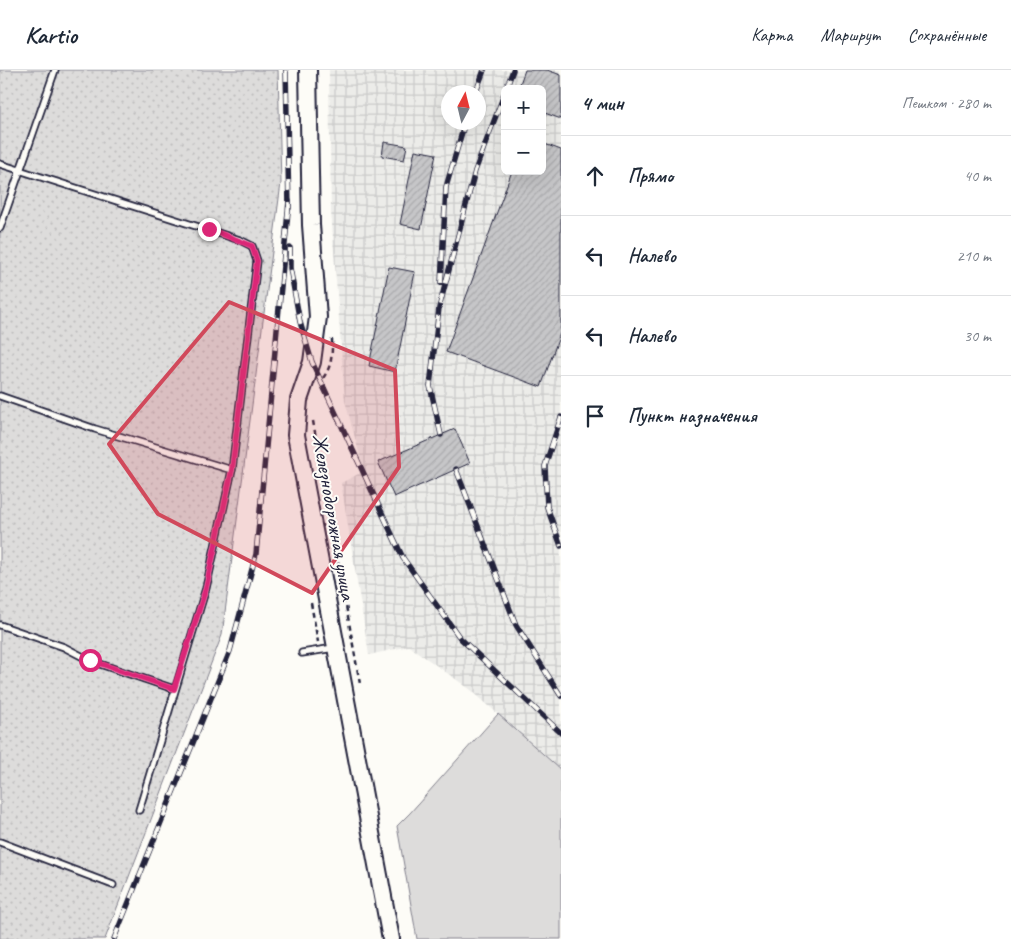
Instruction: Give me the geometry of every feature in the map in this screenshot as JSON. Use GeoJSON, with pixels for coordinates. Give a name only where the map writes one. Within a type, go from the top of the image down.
{"type":"FeatureCollection","features":[{"type":"Feature","properties":{"kind":"street","name":"Железнодорожная улица"},"geometry":{"type":"LineString","coordinates":[[308,70],[311,224],[318,317],[312,362],[299,400],[296,435],[391,939]]}},
{"type":"Feature","properties":{"kind":"lane"},"geometry":{"type":"LineString","coordinates":[[0,228],[55,70]]}},
{"type":"Feature","properties":{"kind":"lane"},"geometry":{"type":"LineString","coordinates":[[0,164],[209,229],[252,246],[257,261],[232,470],[206,588],[139,810]]}},
{"type":"Feature","properties":{"kind":"lane"},"geometry":{"type":"LineString","coordinates":[[0,396],[95,429],[232,470]]}},
{"type":"Feature","properties":{"kind":"lane"},"geometry":{"type":"LineString","coordinates":[[0,625],[64,647],[90,660],[174,689]]}},
{"type":"Feature","properties":{"kind":"lane"},"geometry":{"type":"LineString","coordinates":[[302,653],[336,648]]}},
{"type":"Feature","properties":{"kind":"lane"},"geometry":{"type":"LineString","coordinates":[[0,842],[113,885]]}},
{"type":"Feature","properties":{"kind":"path"},"geometry":{"type":"LineString","coordinates":[[321,381],[329,370],[333,356],[331,327]]}},
{"type":"Feature","properties":{"kind":"path"},"geometry":{"type":"LineString","coordinates":[[312,413],[360,688]]}},
{"type":"Feature","properties":{"kind":"path"},"geometry":{"type":"LineString","coordinates":[[310,596],[319,651]]}},
{"type":"Feature","properties":{"kind":"highlighted area"},"geometry":{"type":"Polygon","coordinates":[[[229,302],[395,370],[399,467],[312,593],[158,514],[109,444],[229,302]]]}},
{"type":"Feature","properties":{"kind":"shaded area"},"geometry":{"type":"Polygon","coordinates":[[[0,70],[278,70],[281,183],[222,635],[105,939],[0,939],[0,70]]]}},
{"type":"Feature","properties":{"kind":"shaded area"},"geometry":{"type":"Polygon","coordinates":[[[329,70],[561,70],[561,770],[471,690],[409,646],[369,655],[341,483],[364,471],[345,401],[331,211],[329,70]]]}},
{"type":"Feature","properties":{"kind":"shaded area"},"geometry":{"type":"Polygon","coordinates":[[[498,714],[561,770],[561,939],[417,939],[397,826],[498,714]]]}},
{"type":"Feature","properties":{"kind":"building"},"geometry":{"type":"Polygon","coordinates":[[[525,70],[547,70],[561,75],[561,119],[546,113],[546,85],[519,85],[525,70]]]}},
{"type":"Feature","properties":{"kind":"building"},"geometry":{"type":"Polygon","coordinates":[[[384,142],[407,146],[404,160],[382,156],[384,142]]]}},
{"type":"Feature","properties":{"kind":"building"},"geometry":{"type":"Polygon","coordinates":[[[546,144],[561,150],[561,331],[541,387],[446,352],[511,175],[546,175],[546,144]]]}},
{"type":"Feature","properties":{"kind":"building"},"geometry":{"type":"Polygon","coordinates":[[[415,150],[436,154],[421,229],[400,224],[415,150]]]}},
{"type":"Feature","properties":{"kind":"building"},"geometry":{"type":"Polygon","coordinates":[[[389,267],[415,272],[395,372],[369,366],[389,267]]]}},
{"type":"Feature","properties":{"kind":"building"},"geometry":{"type":"Polygon","coordinates":[[[455,429],[470,463],[394,497],[378,462],[455,429]]]}},
{"type":"Feature","properties":{"kind":"railway"},"geometry":{"type":"LineString","coordinates":[[286,70],[289,208]]}},
{"type":"Feature","properties":{"kind":"railway"},"geometry":{"type":"LineString","coordinates":[[479,85],[484,70]]}},
{"type":"Feature","properties":{"kind":"railway"},"geometry":{"type":"LineString","coordinates":[[507,85],[513,70]]}},
{"type":"Feature","properties":{"kind":"railway"},"geometry":{"type":"LineString","coordinates":[[441,435],[430,386],[439,308],[475,171],[501,103]]}},
{"type":"Feature","properties":{"kind":"railway"},"geometry":{"type":"LineString","coordinates":[[441,283],[446,187],[463,130]]}},
{"type":"Feature","properties":{"kind":"railway"},"geometry":{"type":"LineString","coordinates":[[114,939],[230,651],[256,554],[289,201]]}},
{"type":"Feature","properties":{"kind":"railway"},"geometry":{"type":"LineString","coordinates":[[290,248],[290,268],[300,322],[312,362],[403,558],[460,638],[561,733]]}},
{"type":"Feature","properties":{"kind":"railway"},"geometry":{"type":"LineString","coordinates":[[561,417],[545,466],[547,507],[561,546]]}},
{"type":"Feature","properties":{"kind":"railway"},"geometry":{"type":"LineString","coordinates":[[456,469],[516,625],[561,696]]}},
{"type":"Feature","properties":{"kind":"route"},"geometry":{"type":"LineString","coordinates":[[90,660],[174,689],[189,647],[206,588],[232,470],[257,261],[252,246],[209,229]]}}]}
